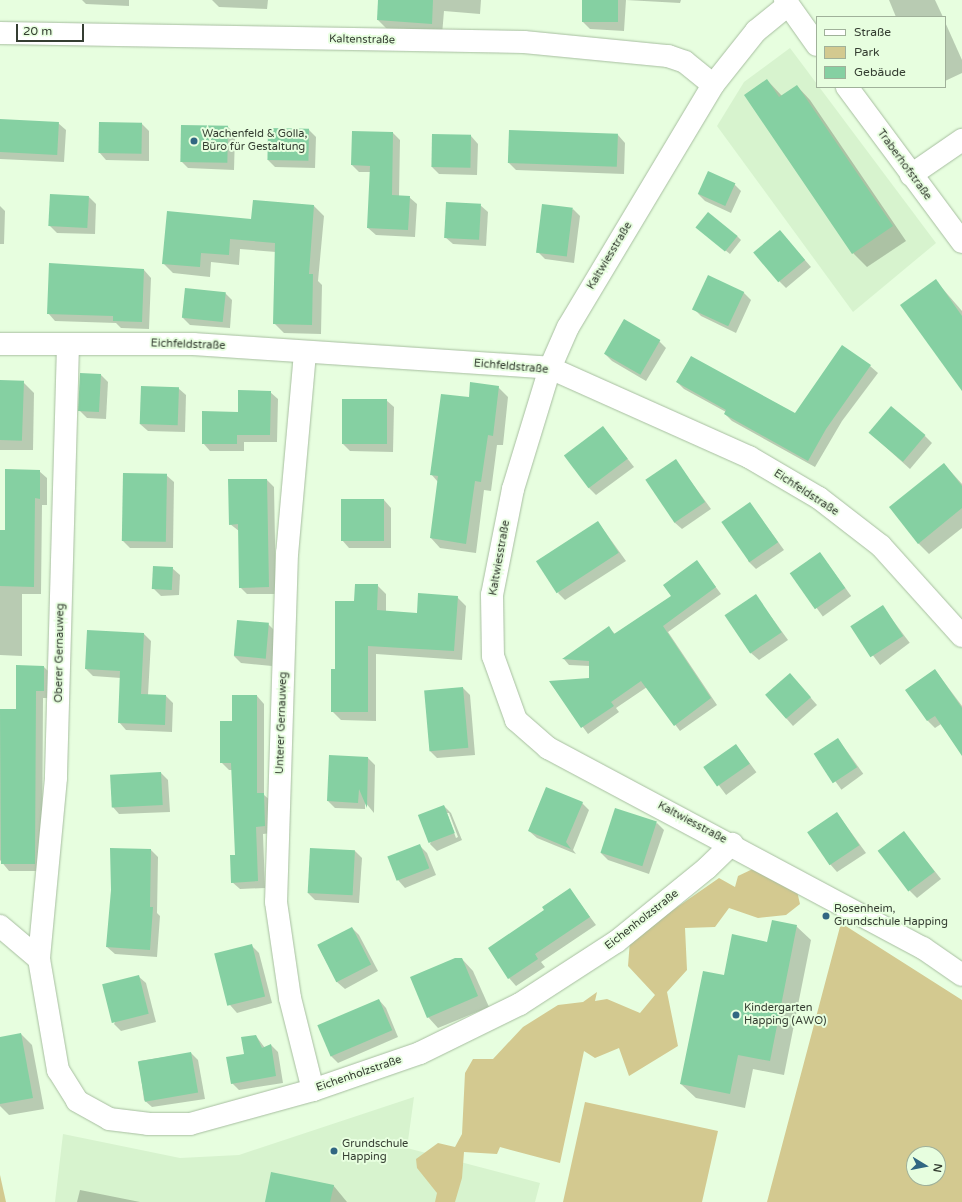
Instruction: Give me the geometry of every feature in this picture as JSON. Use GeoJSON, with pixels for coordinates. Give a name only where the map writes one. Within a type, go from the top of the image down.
{"type":"FeatureCollection","features":[{"type":"Feature","properties":{"kind":"street"},"geometry":{"type":"LineString","coordinates":[[786,2],[816,44]]}},
{"type":"Feature","properties":{"kind":"street","name":"Kaltwiesstraße"},"geometry":{"type":"LineString","coordinates":[[786,2],[756,31],[713,85],[568,327],[550,368],[513,489],[492,595],[493,656],[516,720],[548,748],[732,844],[923,948],[962,975]]}},
{"type":"Feature","properties":{"kind":"street","name":"Kaltenstraße"},"geometry":{"type":"LineString","coordinates":[[0,33],[524,42],[668,56],[685,62],[713,85]]}},
{"type":"Feature","properties":{"kind":"street","name":"Traberhofstraße"},"geometry":{"type":"LineString","coordinates":[[849,88],[911,175],[962,242]]}},
{"type":"Feature","properties":{"kind":"street"},"geometry":{"type":"LineString","coordinates":[[911,175],[962,140]]}},
{"type":"Feature","properties":{"kind":"street","name":"Eichfeldstraße"},"geometry":{"type":"LineString","coordinates":[[0,344],[193,344],[305,353],[550,368],[749,457],[818,498],[881,546],[962,636]]}},
{"type":"Feature","properties":{"kind":"street","name":"Oberer Gernauweg"},"geometry":{"type":"LineString","coordinates":[[39,960],[56,778],[68,345]]}},
{"type":"Feature","properties":{"kind":"street","name":"Unterer Gernauweg"},"geometry":{"type":"LineString","coordinates":[[305,353],[287,553],[276,902],[290,998],[313,1090]]}},
{"type":"Feature","properties":{"kind":"street","name":"Eichenholzstraße"},"geometry":{"type":"LineString","coordinates":[[39,960],[58,1070],[77,1101],[109,1119],[148,1124],[190,1124],[313,1090],[420,1053],[520,1004],[616,942],[708,868],[732,844]]}},
{"type":"Feature","properties":{"kind":"street"},"geometry":{"type":"LineString","coordinates":[[0,926],[39,960]]}},
{"type":"Feature","properties":{"kind":"shaded area"},"geometry":{"type":"Polygon","coordinates":[[[790,48],[816,83],[816,88],[820,88],[936,243],[853,312],[717,126],[744,82],[790,48]]]}},
{"type":"Feature","properties":{"kind":"shaded area","name":"Grundschule Happing"},"geometry":{"type":"Polygon","coordinates":[[[414,1097],[407,1148],[540,1183],[535,1202],[55,1202],[63,1134],[180,1158],[239,1155],[414,1097]]]}},
{"type":"Feature","properties":{"kind":"green space"},"geometry":{"type":"Polygon","coordinates":[[[757,867],[797,891],[800,904],[786,915],[758,918],[729,908],[715,927],[685,928],[687,970],[667,992],[678,1046],[629,1076],[619,1048],[595,1058],[584,1051],[560,1163],[500,1147],[497,1154],[464,1152],[462,1178],[455,1202],[435,1202],[437,1193],[417,1168],[416,1159],[438,1143],[455,1147],[462,1134],[465,1073],[473,1059],[493,1059],[523,1027],[558,1005],[583,1002],[597,992],[595,1001],[607,999],[640,1013],[655,995],[628,966],[630,940],[719,878],[735,887],[738,876],[757,867]]]}},
{"type":"Feature","properties":{"kind":"green space"},"geometry":{"type":"Polygon","coordinates":[[[841,923],[962,1000],[962,1202],[767,1202],[841,923]]]}},
{"type":"Feature","properties":{"kind":"green space"},"geometry":{"type":"Polygon","coordinates":[[[585,1102],[718,1131],[702,1202],[563,1202],[585,1102]]]}},
{"type":"Feature","properties":{"kind":"green space"},"geometry":{"type":"Polygon","coordinates":[[[0,1175],[6,1202],[0,1202],[0,1175]]]}},
{"type":"Feature","properties":{"kind":"building"},"geometry":{"type":"Polygon","coordinates":[[[378,0],[433,0],[432,24],[377,20],[378,0]]]}},
{"type":"Feature","properties":{"kind":"building"},"geometry":{"type":"Polygon","coordinates":[[[582,0],[618,0],[618,22],[582,22],[582,0]]]}},
{"type":"Feature","properties":{"kind":"building"},"geometry":{"type":"Polygon","coordinates":[[[767,79],[779,97],[797,85],[893,226],[852,254],[744,95],[767,79]]]}},
{"type":"Feature","properties":{"kind":"building"},"geometry":{"type":"Polygon","coordinates":[[[0,119],[59,122],[57,155],[0,152],[0,119]]]}},
{"type":"Feature","properties":{"kind":"building"},"geometry":{"type":"Polygon","coordinates":[[[99,122],[142,123],[141,154],[98,153],[99,122]]]}},
{"type":"Feature","properties":{"kind":"building"},"geometry":{"type":"Polygon","coordinates":[[[181,125],[228,126],[227,163],[180,162],[181,125]]]}},
{"type":"Feature","properties":{"kind":"building"},"geometry":{"type":"Polygon","coordinates":[[[268,128],[309,129],[308,161],[267,160],[268,128]]]}},
{"type":"Feature","properties":{"kind":"building"},"geometry":{"type":"Polygon","coordinates":[[[509,130],[618,134],[617,167],[508,163],[509,130]]]}},
{"type":"Feature","properties":{"kind":"building"},"geometry":{"type":"Polygon","coordinates":[[[352,131],[393,132],[392,195],[410,196],[408,230],[367,228],[370,166],[351,165],[352,131]]]}},
{"type":"Feature","properties":{"kind":"building"},"geometry":{"type":"Polygon","coordinates":[[[432,134],[471,135],[470,168],[431,167],[432,134]]]}},
{"type":"Feature","properties":{"kind":"building"},"geometry":{"type":"Polygon","coordinates":[[[708,171],[735,183],[725,206],[698,194],[708,171]]]}},
{"type":"Feature","properties":{"kind":"building"},"geometry":{"type":"Polygon","coordinates":[[[50,194],[89,196],[87,228],[48,226],[50,194]]]}},
{"type":"Feature","properties":{"kind":"building"},"geometry":{"type":"Polygon","coordinates":[[[253,200],[314,205],[309,274],[313,274],[312,325],[273,324],[275,243],[230,239],[229,255],[201,253],[200,267],[162,264],[167,211],[251,219],[253,200]]]}},
{"type":"Feature","properties":{"kind":"building"},"geometry":{"type":"Polygon","coordinates":[[[446,202],[481,204],[479,240],[444,238],[446,202]]]}},
{"type":"Feature","properties":{"kind":"building"},"geometry":{"type":"Polygon","coordinates":[[[542,204],[573,208],[567,256],[536,253],[542,204]]]}},
{"type":"Feature","properties":{"kind":"building"},"geometry":{"type":"Polygon","coordinates":[[[708,212],[738,236],[725,251],[695,228],[708,212]]]}},
{"type":"Feature","properties":{"kind":"building"},"geometry":{"type":"Polygon","coordinates":[[[780,230],[805,260],[778,282],[753,252],[780,230]]]}},
{"type":"Feature","properties":{"kind":"building"},"geometry":{"type":"Polygon","coordinates":[[[49,263],[144,269],[142,322],[113,321],[113,316],[47,314],[49,263]]]}},
{"type":"Feature","properties":{"kind":"building"},"geometry":{"type":"Polygon","coordinates":[[[708,275],[744,292],[728,326],[692,309],[708,275]]]}},
{"type":"Feature","properties":{"kind":"building"},"geometry":{"type":"Polygon","coordinates":[[[936,279],[962,316],[962,391],[900,305],[936,279]]]}},
{"type":"Feature","properties":{"kind":"building"},"geometry":{"type":"Polygon","coordinates":[[[185,288],[226,292],[223,322],[182,318],[185,288]]]}},
{"type":"Feature","properties":{"kind":"building"},"geometry":{"type":"Polygon","coordinates":[[[624,319],[660,340],[640,375],[604,354],[624,319]]]}},
{"type":"Feature","properties":{"kind":"building"},"geometry":{"type":"Polygon","coordinates":[[[842,345],[871,365],[826,429],[808,461],[724,414],[726,410],[676,382],[691,356],[795,413],[842,345]]]}},
{"type":"Feature","properties":{"kind":"building"},"geometry":{"type":"Polygon","coordinates":[[[80,373],[101,374],[99,412],[78,411],[80,373]]]}},
{"type":"Feature","properties":{"kind":"building"},"geometry":{"type":"Polygon","coordinates":[[[0,380],[24,381],[22,441],[0,440],[0,380]]]}},
{"type":"Feature","properties":{"kind":"building"},"geometry":{"type":"Polygon","coordinates":[[[470,382],[499,386],[493,436],[488,435],[481,482],[475,481],[466,544],[430,538],[438,476],[430,475],[441,394],[469,397],[470,382]]]}},
{"type":"Feature","properties":{"kind":"building"},"geometry":{"type":"Polygon","coordinates":[[[141,386],[179,387],[178,425],[140,424],[141,386]]]}},
{"type":"Feature","properties":{"kind":"building"},"geometry":{"type":"Polygon","coordinates":[[[238,390],[271,391],[270,435],[237,435],[237,444],[202,444],[202,411],[238,412],[238,390]]]}},
{"type":"Feature","properties":{"kind":"building"},"geometry":{"type":"Polygon","coordinates":[[[342,399],[387,399],[387,444],[342,444],[342,399]]]}},
{"type":"Feature","properties":{"kind":"building"},"geometry":{"type":"Polygon","coordinates":[[[891,406],[925,435],[903,462],[869,433],[891,406]]]}},
{"type":"Feature","properties":{"kind":"building"},"geometry":{"type":"Polygon","coordinates":[[[603,426],[628,459],[589,488],[564,455],[603,426]]]}},
{"type":"Feature","properties":{"kind":"building"},"geometry":{"type":"Polygon","coordinates":[[[676,459],[705,502],[674,523],[645,480],[676,459]]]}},
{"type":"Feature","properties":{"kind":"building"},"geometry":{"type":"Polygon","coordinates":[[[944,463],[962,486],[962,508],[918,544],[889,507],[944,463]]]}},
{"type":"Feature","properties":{"kind":"building"},"geometry":{"type":"Polygon","coordinates":[[[5,469],[40,470],[40,499],[35,498],[34,587],[0,586],[0,530],[5,530],[5,469]]]}},
{"type":"Feature","properties":{"kind":"building"},"geometry":{"type":"Polygon","coordinates":[[[123,473],[167,474],[166,542],[122,541],[123,473]]]}},
{"type":"Feature","properties":{"kind":"building"},"geometry":{"type":"Polygon","coordinates":[[[228,479],[267,479],[269,587],[239,588],[238,524],[229,525],[228,479]]]}},
{"type":"Feature","properties":{"kind":"building"},"geometry":{"type":"Polygon","coordinates":[[[341,499],[384,499],[384,541],[341,541],[341,499]]]}},
{"type":"Feature","properties":{"kind":"building"},"geometry":{"type":"Polygon","coordinates":[[[750,502],[778,542],[749,562],[721,522],[750,502]]]}},
{"type":"Feature","properties":{"kind":"building"},"geometry":{"type":"Polygon","coordinates":[[[598,521],[619,553],[557,593],[536,561],[598,521]]]}},
{"type":"Feature","properties":{"kind":"building"},"geometry":{"type":"Polygon","coordinates":[[[820,552],[845,588],[815,609],[790,573],[820,552]]]}},
{"type":"Feature","properties":{"kind":"building"},"geometry":{"type":"Polygon","coordinates":[[[697,560],[716,587],[663,626],[711,698],[674,726],[641,681],[611,702],[614,706],[581,728],[549,681],[589,678],[589,661],[562,659],[609,626],[614,634],[671,596],[663,585],[697,560]]]}},
{"type":"Feature","properties":{"kind":"building"},"geometry":{"type":"Polygon","coordinates":[[[153,566],[173,567],[172,590],[152,589],[153,566]]]}},
{"type":"Feature","properties":{"kind":"building"},"geometry":{"type":"Polygon","coordinates":[[[355,584],[378,584],[377,610],[417,613],[418,593],[458,596],[454,651],[368,646],[368,712],[331,712],[331,669],[335,669],[335,601],[354,601],[355,584]]]}},
{"type":"Feature","properties":{"kind":"building"},"geometry":{"type":"Polygon","coordinates":[[[756,594],[782,632],[750,653],[724,615],[756,594]]]}},
{"type":"Feature","properties":{"kind":"building"},"geometry":{"type":"Polygon","coordinates":[[[883,605],[903,636],[870,657],[850,626],[883,605]]]}},
{"type":"Feature","properties":{"kind":"building"},"geometry":{"type":"Polygon","coordinates":[[[237,620],[269,623],[266,659],[234,656],[237,620]]]}},
{"type":"Feature","properties":{"kind":"building"},"geometry":{"type":"Polygon","coordinates":[[[87,630],[144,633],[141,694],[166,695],[165,725],[118,723],[120,671],[85,669],[87,630]]]}},
{"type":"Feature","properties":{"kind":"building"},"geometry":{"type":"Polygon","coordinates":[[[16,665],[44,666],[44,691],[36,691],[35,864],[1,864],[0,709],[16,709],[16,665]]]}},
{"type":"Feature","properties":{"kind":"building"},"geometry":{"type":"Polygon","coordinates":[[[935,669],[962,708],[962,756],[935,716],[927,721],[905,690],[935,669]]]}},
{"type":"Feature","properties":{"kind":"building"},"geometry":{"type":"Polygon","coordinates":[[[790,673],[811,697],[786,719],[765,695],[790,673]]]}},
{"type":"Feature","properties":{"kind":"building"},"geometry":{"type":"Polygon","coordinates":[[[463,687],[468,748],[429,751],[424,690],[463,687]]]}},
{"type":"Feature","properties":{"kind":"building"},"geometry":{"type":"Polygon","coordinates":[[[232,695],[257,695],[257,793],[264,793],[265,826],[256,827],[258,881],[231,883],[230,855],[235,855],[231,763],[220,763],[220,721],[232,721],[232,695]]]}},
{"type":"Feature","properties":{"kind":"building"},"geometry":{"type":"Polygon","coordinates":[[[838,738],[857,767],[833,783],[814,754],[838,738]]]}},
{"type":"Feature","properties":{"kind":"building"},"geometry":{"type":"Polygon","coordinates":[[[736,744],[750,764],[717,787],[703,767],[736,744]]]}},
{"type":"Feature","properties":{"kind":"building"},"geometry":{"type":"Polygon","coordinates":[[[329,755],[368,757],[367,808],[359,789],[358,803],[327,801],[329,755]]]}},
{"type":"Feature","properties":{"kind":"building"},"geometry":{"type":"Polygon","coordinates":[[[161,772],[163,805],[112,808],[110,775],[161,772]]]}},
{"type":"Feature","properties":{"kind":"building"},"geometry":{"type":"Polygon","coordinates":[[[546,787],[583,802],[566,842],[571,849],[528,831],[546,787]]]}},
{"type":"Feature","properties":{"kind":"building"},"geometry":{"type":"Polygon","coordinates":[[[444,805],[455,833],[429,843],[418,815],[444,805]]]}},
{"type":"Feature","properties":{"kind":"building"},"geometry":{"type":"Polygon","coordinates":[[[615,808],[657,822],[642,866],[600,853],[615,808]]]}},
{"type":"Feature","properties":{"kind":"building"},"geometry":{"type":"Polygon","coordinates":[[[837,812],[859,845],[830,865],[807,832],[837,812]]]}},
{"type":"Feature","properties":{"kind":"building"},"geometry":{"type":"Polygon","coordinates":[[[904,831],[935,872],[908,892],[878,851],[904,831]]]}},
{"type":"Feature","properties":{"kind":"building"},"geometry":{"type":"Polygon","coordinates":[[[420,844],[429,868],[397,881],[387,857],[420,844]]]}},
{"type":"Feature","properties":{"kind":"building"},"geometry":{"type":"Polygon","coordinates":[[[110,848],[151,849],[150,907],[153,907],[150,950],[106,947],[111,890],[110,848]]]}},
{"type":"Feature","properties":{"kind":"building"},"geometry":{"type":"Polygon","coordinates":[[[310,848],[355,850],[353,895],[308,893],[310,848]]]}},
{"type":"Feature","properties":{"kind":"building"},"geometry":{"type":"Polygon","coordinates":[[[570,888],[590,917],[535,954],[538,959],[508,979],[488,948],[544,910],[542,907],[570,888]]]}},
{"type":"Feature","properties":{"kind":"building","name":"Kindergarten Happing (AWO)"},"geometry":{"type":"Polygon","coordinates":[[[772,920],[797,925],[770,1061],[738,1055],[730,1094],[680,1084],[703,971],[724,975],[732,934],[767,942],[772,920]]]}},
{"type":"Feature","properties":{"kind":"building"},"geometry":{"type":"Polygon","coordinates":[[[352,927],[371,964],[336,982],[317,945],[352,927]]]}},
{"type":"Feature","properties":{"kind":"building"},"geometry":{"type":"Polygon","coordinates":[[[252,944],[265,996],[227,1006],[214,953],[252,944]]]}},
{"type":"Feature","properties":{"kind":"building"},"geometry":{"type":"Polygon","coordinates":[[[455,958],[462,958],[478,996],[427,1018],[410,977],[455,958]]]}},
{"type":"Feature","properties":{"kind":"building"},"geometry":{"type":"Polygon","coordinates":[[[139,975],[149,1014],[112,1023],[102,984],[139,975]]]}},
{"type":"Feature","properties":{"kind":"building"},"geometry":{"type":"Polygon","coordinates":[[[379,999],[392,1030],[331,1056],[317,1025],[379,999]]]}},
{"type":"Feature","properties":{"kind":"building"},"geometry":{"type":"Polygon","coordinates":[[[21,1033],[33,1098],[0,1104],[0,1037],[21,1033]]]}},
{"type":"Feature","properties":{"kind":"building"},"geometry":{"type":"Polygon","coordinates":[[[256,1035],[262,1048],[271,1044],[276,1076],[231,1084],[226,1057],[244,1054],[241,1037],[256,1035]]]}},
{"type":"Feature","properties":{"kind":"building"},"geometry":{"type":"Polygon","coordinates":[[[191,1052],[198,1092],[145,1102],[138,1061],[191,1052]]]}},
{"type":"Feature","properties":{"kind":"building"},"geometry":{"type":"Polygon","coordinates":[[[271,1172],[334,1185],[330,1202],[265,1202],[271,1172]]]}},
{"type":"Feature","properties":{"kind":"place","name":"Wachenfeld & Golla, Büro für Gestaltung"},"geometry":{"type":"Point","coordinates":[194,141]}},
{"type":"Feature","properties":{"kind":"place","name":"Rosenheim, Grundschule Happing"},"geometry":{"type":"Point","coordinates":[826,916]}},
{"type":"Feature","properties":{"kind":"place","name":"Kindergarten Happing (AWO)"},"geometry":{"type":"Point","coordinates":[736,1015]}},
{"type":"Feature","properties":{"kind":"place","name":"Grundschule Happing"},"geometry":{"type":"Point","coordinates":[334,1151]}}]}
